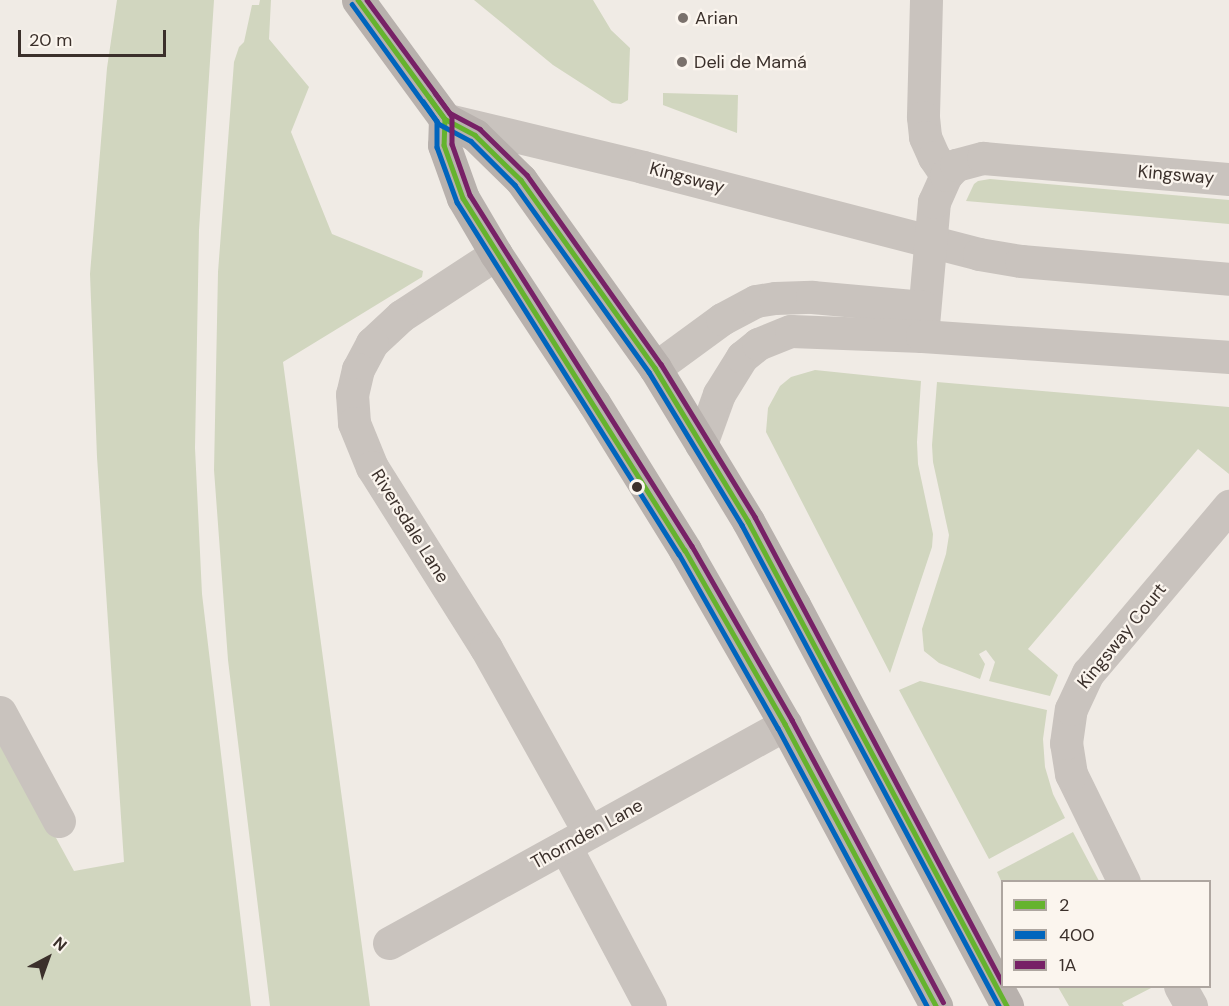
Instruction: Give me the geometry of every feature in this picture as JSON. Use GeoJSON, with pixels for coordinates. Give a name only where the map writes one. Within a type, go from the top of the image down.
{"type":"FeatureCollection","features":[{"type":"Feature","properties":{"kind":"main road"},"geometry":{"type":"LineString","coordinates":[[358,0],[382,15],[445,119],[475,135],[521,180],[655,368],[794,604],[1007,1006]]}},
{"type":"Feature","properties":{"kind":"main road"},"geometry":{"type":"LineString","coordinates":[[445,119],[444,146],[463,198],[496,254],[640,475],[785,724],[936,1006]]}},
{"type":"Feature","properties":{"kind":"street"},"geometry":{"type":"LineString","coordinates":[[923,322],[934,202],[946,175],[934,157],[924,127],[926,0]]}},
{"type":"Feature","properties":{"kind":"street","name":"Kingsway"},"geometry":{"type":"LineString","coordinates":[[445,119],[643,167],[979,254],[1021,261],[1229,279]]}},
{"type":"Feature","properties":{"kind":"street","name":"Kingsway"},"geometry":{"type":"LineString","coordinates":[[946,175],[956,165],[983,158],[1229,180]]}},
{"type":"Feature","properties":{"kind":"street","name":"Riversdale Lane"},"geometry":{"type":"LineString","coordinates":[[496,254],[401,316],[372,343],[356,378],[352,394],[354,423],[372,467],[486,648],[577,839],[650,1006]]}},
{"type":"Feature","properties":{"kind":"street"},"geometry":{"type":"LineString","coordinates":[[655,368],[722,319],[756,301],[812,297],[923,322],[1229,357]]}},
{"type":"Feature","properties":{"kind":"street"},"geometry":{"type":"LineString","coordinates":[[701,444],[729,375],[742,357],[758,344],[775,335],[791,331],[923,322]]}},
{"type":"Feature","properties":{"kind":"street","name":"Kingsway Court"},"geometry":{"type":"LineString","coordinates":[[1123,880],[1071,774],[1066,743],[1071,709],[1088,672],[1229,506]]}},
{"type":"Feature","properties":{"kind":"street"},"geometry":{"type":"LineString","coordinates":[[0,712],[59,821]]}},
{"type":"Feature","properties":{"kind":"street","name":"Thornden Lane"},"geometry":{"type":"LineString","coordinates":[[389,943],[785,724]]}},
{"type":"Feature","properties":{"kind":"street"},"geometry":{"type":"LineString","coordinates":[[1181,988],[1191,1006]]}},
{"type":"Feature","properties":{"kind":"green space"},"geometry":{"type":"Polygon","coordinates":[[[117,0],[214,0],[199,230],[195,448],[202,594],[251,1006],[0,1006],[0,735],[74,871],[124,862],[97,457],[90,274],[107,68],[117,0]]]}},
{"type":"Feature","properties":{"kind":"green space"},"geometry":{"type":"Polygon","coordinates":[[[260,0],[271,0],[269,39],[309,87],[291,132],[332,234],[423,271],[422,277],[283,362],[370,1006],[270,1006],[228,660],[214,470],[218,272],[234,62],[239,47],[244,42],[252,5],[259,5],[260,0]]]}},
{"type":"Feature","properties":{"kind":"green space"},"geometry":{"type":"Polygon","coordinates":[[[474,0],[593,0],[611,30],[630,48],[628,100],[621,104],[612,103],[553,65],[474,0]]]}},
{"type":"Feature","properties":{"kind":"green space"},"geometry":{"type":"Polygon","coordinates":[[[663,93],[738,95],[737,133],[663,105],[663,93]]]}},
{"type":"Feature","properties":{"kind":"green space"},"geometry":{"type":"Polygon","coordinates":[[[990,179],[1229,200],[1229,224],[966,201],[974,184],[990,179]]]}},
{"type":"Feature","properties":{"kind":"green space"},"geometry":{"type":"Polygon","coordinates":[[[815,370],[921,381],[918,464],[933,534],[932,547],[890,673],[766,432],[768,408],[780,386],[791,377],[815,370]]]}},
{"type":"Feature","properties":{"kind":"green space"},"geometry":{"type":"Polygon","coordinates":[[[937,382],[1229,407],[1229,474],[1198,449],[1028,649],[1058,675],[1050,696],[989,681],[995,662],[986,650],[979,654],[985,664],[980,679],[939,663],[924,651],[922,629],[946,554],[949,535],[933,462],[932,445],[937,382]]]}},
{"type":"Feature","properties":{"kind":"green space"},"geometry":{"type":"Polygon","coordinates":[[[920,681],[1047,710],[1043,739],[1045,767],[1053,794],[1065,818],[989,859],[899,690],[920,681]]]}},
{"type":"Feature","properties":{"kind":"green space"},"geometry":{"type":"Polygon","coordinates":[[[1073,832],[1098,880],[1001,881],[997,872],[1073,832]]]}},
{"type":"Feature","properties":{"kind":"green space"},"geometry":{"type":"Polygon","coordinates":[[[1059,988],[1151,988],[1122,1003],[1124,1006],[1069,1006],[1059,988]]]}},
{"type":"Feature","properties":{"kind":"transit line","name":"2"},"geometry":{"type":"LineString","coordinates":[[358,0],[445,119],[475,135],[521,180],[655,368],[748,521],[1007,1006]]}},
{"type":"Feature","properties":{"kind":"transit line","name":"1A"},"geometry":{"type":"LineString","coordinates":[[367,0],[450,113],[480,129],[527,175],[661,364],[755,517],[1001,980]]}},
{"type":"Feature","properties":{"kind":"transit line","name":"400"},"geometry":{"type":"LineString","coordinates":[[352,4],[439,124],[471,141],[515,185],[649,372],[742,525],[999,1006]]}},
{"type":"Feature","properties":{"kind":"transit line","name":"1A"},"geometry":{"type":"LineString","coordinates":[[435,93],[452,116],[452,144],[470,195],[692,546],[792,720],[943,1002]]}},
{"type":"Feature","properties":{"kind":"transit line","name":"2"},"geometry":{"type":"LineString","coordinates":[[429,97],[445,119],[444,145],[463,198],[685,550],[785,724],[936,1006]]}},
{"type":"Feature","properties":{"kind":"transit line","name":"400"},"geometry":{"type":"LineString","coordinates":[[423,101],[437,121],[437,147],[457,202],[679,554],[778,728],[927,1006]]}},
{"type":"Feature","properties":{"kind":"place","name":"Arian"},"geometry":{"type":"Point","coordinates":[683,18]}},
{"type":"Feature","properties":{"kind":"place","name":"Deli de Mamá"},"geometry":{"type":"Point","coordinates":[682,62]}}]}
